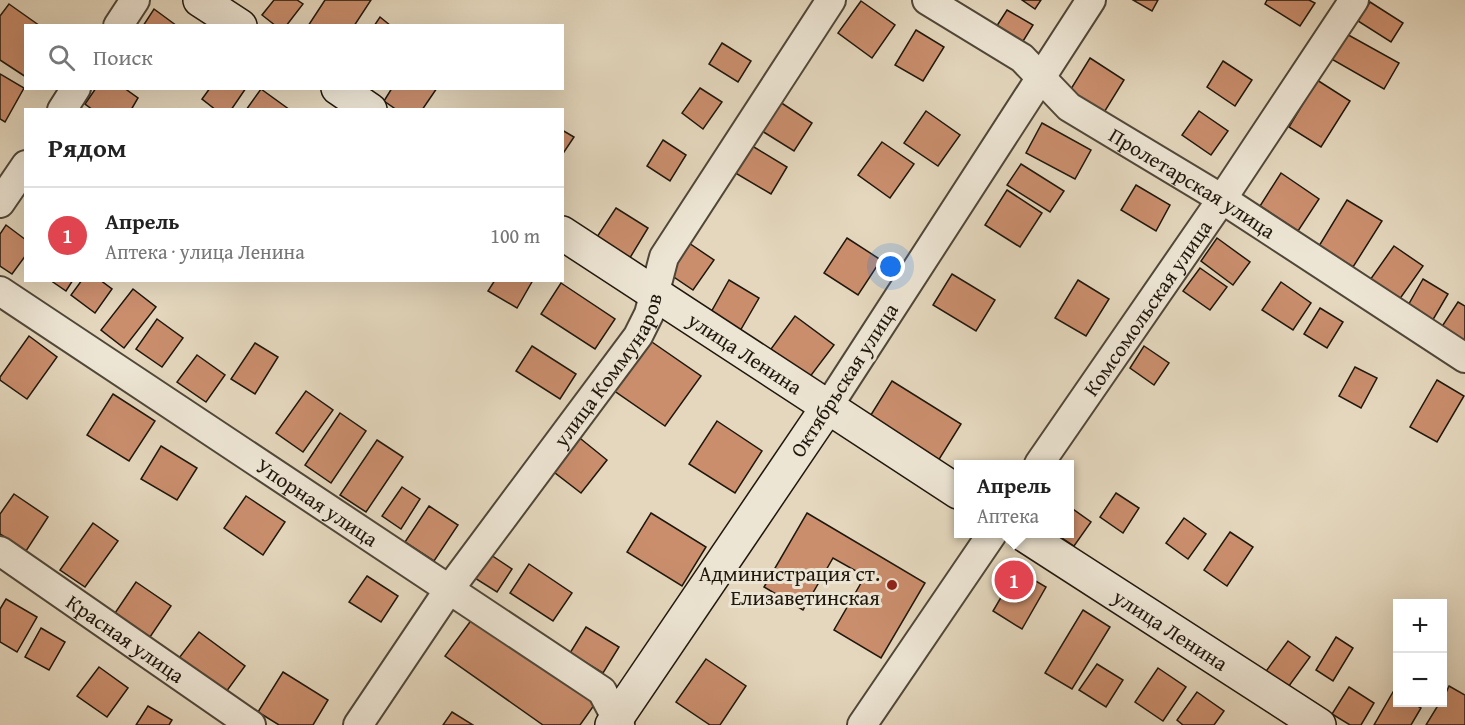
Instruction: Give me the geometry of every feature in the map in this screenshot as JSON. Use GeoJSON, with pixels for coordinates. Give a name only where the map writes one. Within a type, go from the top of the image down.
{"type":"FeatureCollection","features":[{"type":"Feature","properties":{"kind":"street"},"geometry":{"type":"LineString","coordinates":[[119,24],[135,0]]}},
{"type":"Feature","properties":{"kind":"street"},"geometry":{"type":"LineString","coordinates":[[200,0],[237,24]]}},
{"type":"Feature","properties":{"kind":"street","name":"улица Коммунаров"},"geometry":{"type":"LineString","coordinates":[[358,725],[448,591],[638,336],[649,314],[664,257],[831,0]]}},
{"type":"Feature","properties":{"kind":"street","name":"Пролетарская улица"},"geometry":{"type":"LineString","coordinates":[[927,0],[1022,58],[1069,106],[1222,199],[1465,358]]}},
{"type":"Feature","properties":{"kind":"street","name":"Октябрьская улица"},"geometry":{"type":"LineString","coordinates":[[616,722],[827,408],[1091,0]]}},
{"type":"Feature","properties":{"kind":"street","name":"Комсомольская улица"},"geometry":{"type":"LineString","coordinates":[[1042,460],[1222,199],[1354,0]]}},
{"type":"Feature","properties":{"kind":"street"},"geometry":{"type":"LineString","coordinates":[[63,108],[75,90]]}},
{"type":"Feature","properties":{"kind":"street"},"geometry":{"type":"LineString","coordinates":[[341,90],[367,108]]}},
{"type":"Feature","properties":{"kind":"street"},"geometry":{"type":"LineString","coordinates":[[0,203],[24,168]]}},
{"type":"Feature","properties":{"kind":"street","name":"улица Ленина"},"geometry":{"type":"LineString","coordinates":[[564,234],[954,489]]}},
{"type":"Feature","properties":{"kind":"street","name":"Упорная улица"},"geometry":{"type":"LineString","coordinates":[[0,291],[448,591],[602,691],[616,722]]}},
{"type":"Feature","properties":{"kind":"street"},"geometry":{"type":"LineString","coordinates":[[862,725],[989,538]]}},
{"type":"Feature","properties":{"kind":"street","name":"улица Ленина"},"geometry":{"type":"LineString","coordinates":[[1029,538],[1319,725]]}},
{"type":"Feature","properties":{"kind":"street","name":"Красная улица"},"geometry":{"type":"LineString","coordinates":[[0,551],[251,725]]}},
{"type":"Feature","properties":{"kind":"building"},"geometry":{"type":"Polygon","coordinates":[[[274,0],[297,0],[303,4],[288,24],[273,24],[262,15],[274,0]]]}},
{"type":"Feature","properties":{"kind":"building"},"geometry":{"type":"Polygon","coordinates":[[[325,0],[371,0],[355,24],[309,24],[325,0]]]}},
{"type":"Feature","properties":{"kind":"building"},"geometry":{"type":"Polygon","coordinates":[[[1022,0],[1041,0],[1035,9],[1022,0]]]}},
{"type":"Feature","properties":{"kind":"building"},"geometry":{"type":"Polygon","coordinates":[[[1133,0],[1158,0],[1152,11],[1133,0]]]}},
{"type":"Feature","properties":{"kind":"building"},"geometry":{"type":"Polygon","coordinates":[[[1267,0],[1309,0],[1315,3],[1300,26],[1265,4],[1267,0]]]}},
{"type":"Feature","properties":{"kind":"building"},"geometry":{"type":"Polygon","coordinates":[[[861,1],[895,25],[872,58],[838,33],[861,1]]]}},
{"type":"Feature","properties":{"kind":"building"},"geometry":{"type":"Polygon","coordinates":[[[1370,2],[1403,23],[1391,42],[1358,21],[1370,2]]]}},
{"type":"Feature","properties":{"kind":"building"},"geometry":{"type":"Polygon","coordinates":[[[9,4],[37,24],[24,24],[24,76],[0,60],[0,16],[9,4]]]}},
{"type":"Feature","properties":{"kind":"building"},"geometry":{"type":"Polygon","coordinates":[[[154,9],[174,24],[144,24],[154,9]]]}},
{"type":"Feature","properties":{"kind":"building"},"geometry":{"type":"Polygon","coordinates":[[[1007,10],[1033,25],[1017,51],[991,35],[1007,10]]]}},
{"type":"Feature","properties":{"kind":"building"},"geometry":{"type":"Polygon","coordinates":[[[380,17],[389,24],[375,24],[380,17]]]}},
{"type":"Feature","properties":{"kind":"building"},"geometry":{"type":"Polygon","coordinates":[[[916,30],[944,47],[923,81],[895,65],[916,30]]]}},
{"type":"Feature","properties":{"kind":"building"},"geometry":{"type":"Polygon","coordinates":[[[1343,32],[1399,63],[1384,89],[1328,57],[1343,32]]]}},
{"type":"Feature","properties":{"kind":"building"},"geometry":{"type":"Polygon","coordinates":[[[722,43],[751,61],[738,82],[709,64],[722,43]]]}},
{"type":"Feature","properties":{"kind":"building"},"geometry":{"type":"Polygon","coordinates":[[[1090,58],[1124,80],[1100,119],[1066,97],[1090,58]]]}},
{"type":"Feature","properties":{"kind":"building"},"geometry":{"type":"Polygon","coordinates":[[[1223,61],[1252,80],[1235,106],[1207,87],[1223,61]]]}},
{"type":"Feature","properties":{"kind":"building"},"geometry":{"type":"Polygon","coordinates":[[[0,74],[24,88],[5,122],[0,119],[0,74]]]}},
{"type":"Feature","properties":{"kind":"building"},"geometry":{"type":"Polygon","coordinates":[[[1317,80],[1350,101],[1321,147],[1289,127],[1317,80]]]}},
{"type":"Feature","properties":{"kind":"building"},"geometry":{"type":"Polygon","coordinates":[[[700,88],[722,102],[703,129],[682,113],[700,88]]]}},
{"type":"Feature","properties":{"kind":"building"},"geometry":{"type":"Polygon","coordinates":[[[95,90],[127,90],[138,98],[132,108],[90,108],[85,104],[95,90]]]}},
{"type":"Feature","properties":{"kind":"building"},"geometry":{"type":"Polygon","coordinates":[[[209,90],[245,90],[232,108],[213,108],[202,99],[209,90]]]}},
{"type":"Feature","properties":{"kind":"building"},"geometry":{"type":"Polygon","coordinates":[[[262,90],[287,108],[247,108],[262,90]]]}},
{"type":"Feature","properties":{"kind":"building"},"geometry":{"type":"Polygon","coordinates":[[[391,90],[436,90],[423,108],[394,108],[384,101],[391,90]]]}},
{"type":"Feature","properties":{"kind":"building"},"geometry":{"type":"Polygon","coordinates":[[[780,102],[812,123],[794,151],[762,131],[780,102]]]}},
{"type":"Feature","properties":{"kind":"building"},"geometry":{"type":"Polygon","coordinates":[[[926,111],[960,135],[938,166],[904,143],[926,111]]]}},
{"type":"Feature","properties":{"kind":"building"},"geometry":{"type":"Polygon","coordinates":[[[1199,111],[1228,131],[1211,155],[1182,135],[1199,111]]]}},
{"type":"Feature","properties":{"kind":"building"},"geometry":{"type":"Polygon","coordinates":[[[1042,123],[1091,150],[1075,179],[1026,153],[1042,123]]]}},
{"type":"Feature","properties":{"kind":"building"},"geometry":{"type":"Polygon","coordinates":[[[564,131],[574,137],[564,152],[564,131]]]}},
{"type":"Feature","properties":{"kind":"building"},"geometry":{"type":"Polygon","coordinates":[[[663,140],[686,155],[670,181],[647,166],[663,140]]]}},
{"type":"Feature","properties":{"kind":"building"},"geometry":{"type":"Polygon","coordinates":[[[882,142],[914,164],[890,198],[858,175],[882,142]]]}},
{"type":"Feature","properties":{"kind":"building"},"geometry":{"type":"Polygon","coordinates":[[[749,144],[787,167],[771,194],[732,171],[749,144]]]}},
{"type":"Feature","properties":{"kind":"building"},"geometry":{"type":"Polygon","coordinates":[[[1021,164],[1064,191],[1050,212],[1007,185],[1021,164]]]}},
{"type":"Feature","properties":{"kind":"building"},"geometry":{"type":"Polygon","coordinates":[[[1281,173],[1319,199],[1298,231],[1260,206],[1281,173]]]}},
{"type":"Feature","properties":{"kind":"building"},"geometry":{"type":"Polygon","coordinates":[[[1136,185],[1170,205],[1156,231],[1121,210],[1136,185]]]}},
{"type":"Feature","properties":{"kind":"building"},"geometry":{"type":"Polygon","coordinates":[[[1007,190],[1042,213],[1020,247],[985,225],[1007,190]]]}},
{"type":"Feature","properties":{"kind":"building"},"geometry":{"type":"Polygon","coordinates":[[[1347,200],[1382,221],[1353,267],[1319,246],[1347,200]]]}},
{"type":"Feature","properties":{"kind":"building"},"geometry":{"type":"Polygon","coordinates":[[[616,208],[648,228],[628,261],[595,240],[616,208]]]}},
{"type":"Feature","properties":{"kind":"building"},"geometry":{"type":"Polygon","coordinates":[[[6,225],[24,238],[24,258],[12,274],[0,266],[0,234],[6,225]]]}},
{"type":"Feature","properties":{"kind":"building"},"geometry":{"type":"Polygon","coordinates":[[[847,238],[881,260],[858,295],[824,273],[847,238]]]}},
{"type":"Feature","properties":{"kind":"building"},"geometry":{"type":"Polygon","coordinates":[[[1217,238],[1250,262],[1233,285],[1201,261],[1217,238]]]}},
{"type":"Feature","properties":{"kind":"building"},"geometry":{"type":"Polygon","coordinates":[[[686,241],[714,260],[693,290],[665,271],[686,241]]]}},
{"type":"Feature","properties":{"kind":"building"},"geometry":{"type":"Polygon","coordinates":[[[1394,246],[1423,266],[1399,300],[1370,280],[1394,246]]]}},
{"type":"Feature","properties":{"kind":"building"},"geometry":{"type":"Polygon","coordinates":[[[1200,268],[1227,287],[1210,310],[1183,291],[1200,268]]]}},
{"type":"Feature","properties":{"kind":"building"},"geometry":{"type":"Polygon","coordinates":[[[952,274],[995,300],[976,331],[933,305],[952,274]]]}},
{"type":"Feature","properties":{"kind":"building"},"geometry":{"type":"Polygon","coordinates":[[[1423,279],[1448,294],[1431,323],[1406,309],[1423,279]]]}},
{"type":"Feature","properties":{"kind":"building"},"geometry":{"type":"Polygon","coordinates":[[[729,280],[759,298],[740,331],[710,314],[729,280]]]}},
{"type":"Feature","properties":{"kind":"building"},"geometry":{"type":"Polygon","coordinates":[[[1078,280],[1109,299],[1086,336],[1055,318],[1078,280]]]}},
{"type":"Feature","properties":{"kind":"building"},"geometry":{"type":"Polygon","coordinates":[[[53,282],[72,282],[66,291],[53,282]]]}},
{"type":"Feature","properties":{"kind":"building"},"geometry":{"type":"Polygon","coordinates":[[[81,282],[103,282],[112,289],[95,313],[71,295],[81,282]]]}},
{"type":"Feature","properties":{"kind":"building"},"geometry":{"type":"Polygon","coordinates":[[[494,282],[532,282],[517,308],[488,291],[494,282]]]}},
{"type":"Feature","properties":{"kind":"building"},"geometry":{"type":"Polygon","coordinates":[[[1281,282],[1311,303],[1293,330],[1262,310],[1281,282]]]}},
{"type":"Feature","properties":{"kind":"building"},"geometry":{"type":"Polygon","coordinates":[[[561,283],[615,319],[595,349],[541,314],[561,283]]]}},
{"type":"Feature","properties":{"kind":"building"},"geometry":{"type":"Polygon","coordinates":[[[133,289],[156,307],[124,348],[101,330],[133,289]]]}},
{"type":"Feature","properties":{"kind":"building"},"geometry":{"type":"Polygon","coordinates":[[[1458,302],[1465,306],[1465,349],[1439,331],[1458,302]]]}},
{"type":"Feature","properties":{"kind":"building"},"geometry":{"type":"Polygon","coordinates":[[[1320,308],[1343,322],[1327,348],[1304,334],[1320,308]]]}},
{"type":"Feature","properties":{"kind":"building"},"geometry":{"type":"Polygon","coordinates":[[[795,316],[834,345],[809,378],[771,349],[795,316]]]}},
{"type":"Feature","properties":{"kind":"building"},"geometry":{"type":"Polygon","coordinates":[[[157,319],[183,338],[162,367],[136,349],[157,319]]]}},
{"type":"Feature","properties":{"kind":"building"},"geometry":{"type":"Polygon","coordinates":[[[29,336],[57,357],[27,399],[0,380],[0,377],[29,336]]]}},
{"type":"Feature","properties":{"kind":"building"},"geometry":{"type":"Polygon","coordinates":[[[649,340],[701,376],[665,426],[613,390],[649,340]]]}},
{"type":"Feature","properties":{"kind":"building"},"geometry":{"type":"Polygon","coordinates":[[[255,343],[278,357],[255,394],[231,379],[255,343]]]}},
{"type":"Feature","properties":{"kind":"building"},"geometry":{"type":"Polygon","coordinates":[[[532,346],[576,374],[560,399],[516,371],[532,346]]]}},
{"type":"Feature","properties":{"kind":"building"},"geometry":{"type":"Polygon","coordinates":[[[1144,346],[1169,363],[1154,385],[1130,368],[1144,346]]]}},
{"type":"Feature","properties":{"kind":"building"},"geometry":{"type":"Polygon","coordinates":[[[197,355],[225,375],[206,402],[177,382],[197,355]]]}},
{"type":"Feature","properties":{"kind":"building"},"geometry":{"type":"Polygon","coordinates":[[[1355,367],[1377,378],[1361,408],[1339,396],[1355,367]]]}},
{"type":"Feature","properties":{"kind":"building"},"geometry":{"type":"Polygon","coordinates":[[[1437,380],[1464,396],[1437,442],[1410,427],[1437,380]]]}},
{"type":"Feature","properties":{"kind":"building"},"geometry":{"type":"Polygon","coordinates":[[[892,381],[961,424],[938,461],[869,418],[892,381]]]}},
{"type":"Feature","properties":{"kind":"building"},"geometry":{"type":"Polygon","coordinates":[[[306,391],[333,410],[303,452],[276,433],[306,391]]]}},
{"type":"Feature","properties":{"kind":"building"},"geometry":{"type":"Polygon","coordinates":[[[113,394],[155,421],[129,461],[87,435],[113,394]]]}},
{"type":"Feature","properties":{"kind":"building"},"geometry":{"type":"Polygon","coordinates":[[[340,413],[366,431],[331,483],[305,465],[340,413]]]}},
{"type":"Feature","properties":{"kind":"building"},"geometry":{"type":"Polygon","coordinates":[[[717,421],[762,451],[735,493],[689,464],[717,421]]]}},
{"type":"Feature","properties":{"kind":"building"},"geometry":{"type":"Polygon","coordinates":[[[576,435],[607,460],[581,493],[550,469],[576,435]]]}},
{"type":"Feature","properties":{"kind":"building"},"geometry":{"type":"Polygon","coordinates":[[[377,440],[403,457],[366,512],[340,495],[377,440]]]}},
{"type":"Feature","properties":{"kind":"building"},"geometry":{"type":"Polygon","coordinates":[[[161,446],[197,468],[177,500],[141,479],[161,446]]]}},
{"type":"Feature","properties":{"kind":"building"},"geometry":{"type":"Polygon","coordinates":[[[402,487],[420,499],[401,529],[382,516],[402,487]]]}},
{"type":"Feature","properties":{"kind":"building"},"geometry":{"type":"Polygon","coordinates":[[[1116,493],[1139,508],[1123,533],[1100,517],[1116,493]]]}},
{"type":"Feature","properties":{"kind":"building"},"geometry":{"type":"Polygon","coordinates":[[[14,494],[48,517],[26,551],[0,534],[0,514],[14,494]]]}},
{"type":"Feature","properties":{"kind":"building"},"geometry":{"type":"Polygon","coordinates":[[[246,496],[285,522],[263,555],[224,528],[246,496]]]}},
{"type":"Feature","properties":{"kind":"building"},"geometry":{"type":"Polygon","coordinates":[[[429,506],[458,525],[434,561],[405,542],[429,506]]]}},
{"type":"Feature","properties":{"kind":"building"},"geometry":{"type":"Polygon","coordinates":[[[1074,510],[1091,522],[1074,546],[1062,538],[1074,538],[1074,510]]]}},
{"type":"Feature","properties":{"kind":"building"},"geometry":{"type":"Polygon","coordinates":[[[651,513],[706,547],[682,586],[627,552],[651,513]]]}},
{"type":"Feature","properties":{"kind":"building","name":"Администрация ст. Елизаветинская"},"geometry":{"type":"Polygon","coordinates":[[[807,513],[925,583],[881,658],[834,630],[865,576],[833,558],[803,610],[764,587],[807,513]]]}},
{"type":"Feature","properties":{"kind":"building"},"geometry":{"type":"Polygon","coordinates":[[[1184,518],[1206,534],[1188,559],[1166,543],[1184,518]]]}},
{"type":"Feature","properties":{"kind":"building"},"geometry":{"type":"Polygon","coordinates":[[[93,523],[118,541],[85,587],[60,570],[93,523]]]}},
{"type":"Feature","properties":{"kind":"building"},"geometry":{"type":"Polygon","coordinates":[[[1230,532],[1253,547],[1227,586],[1204,570],[1230,532]]]}},
{"type":"Feature","properties":{"kind":"building"},"geometry":{"type":"Polygon","coordinates":[[[485,551],[512,569],[497,592],[470,575],[485,551]]]}},
{"type":"Feature","properties":{"kind":"building"},"geometry":{"type":"Polygon","coordinates":[[[529,564],[572,593],[553,621],[510,593],[529,564]]]}},
{"type":"Feature","properties":{"kind":"building"},"geometry":{"type":"Polygon","coordinates":[[[1017,570],[1046,587],[1022,629],[993,611],[1017,570]]]}},
{"type":"Feature","properties":{"kind":"building"},"geometry":{"type":"Polygon","coordinates":[[[367,576],[398,596],[381,622],[349,602],[367,576]]]}},
{"type":"Feature","properties":{"kind":"building"},"geometry":{"type":"Polygon","coordinates":[[[136,582],[171,606],[150,637],[115,613],[136,582]]]}},
{"type":"Feature","properties":{"kind":"building"},"geometry":{"type":"Polygon","coordinates":[[[6,599],[37,617],[17,652],[0,642],[0,609],[6,599]]]}},
{"type":"Feature","properties":{"kind":"building"},"geometry":{"type":"Polygon","coordinates":[[[1083,610],[1110,627],[1072,689],[1045,673],[1083,610]]]}},
{"type":"Feature","properties":{"kind":"building"},"geometry":{"type":"Polygon","coordinates":[[[475,615],[597,701],[580,725],[543,725],[445,656],[475,615]]]}},
{"type":"Feature","properties":{"kind":"building"},"geometry":{"type":"Polygon","coordinates":[[[586,627],[619,647],[603,673],[570,653],[586,627]]]}},
{"type":"Feature","properties":{"kind":"building"},"geometry":{"type":"Polygon","coordinates":[[[41,628],[65,642],[49,670],[25,657],[41,628]]]}},
{"type":"Feature","properties":{"kind":"building"},"geometry":{"type":"Polygon","coordinates":[[[199,632],[245,666],[226,692],[179,658],[199,632]]]}},
{"type":"Feature","properties":{"kind":"building"},"geometry":{"type":"Polygon","coordinates":[[[1336,637],[1353,648],[1333,681],[1316,670],[1336,637]]]}},
{"type":"Feature","properties":{"kind":"building"},"geometry":{"type":"Polygon","coordinates":[[[1288,641],[1310,657],[1286,690],[1264,674],[1288,641]]]}},
{"type":"Feature","properties":{"kind":"building"},"geometry":{"type":"Polygon","coordinates":[[[706,659],[746,686],[720,725],[710,725],[676,702],[706,659]]]}},
{"type":"Feature","properties":{"kind":"building"},"geometry":{"type":"Polygon","coordinates":[[[1097,664],[1123,680],[1106,707],[1079,690],[1097,664]]]}},
{"type":"Feature","properties":{"kind":"building"},"geometry":{"type":"Polygon","coordinates":[[[99,667],[128,688],[107,717],[77,696],[99,667]]]}},
{"type":"Feature","properties":{"kind":"building"},"geometry":{"type":"Polygon","coordinates":[[[1158,668],[1186,687],[1163,721],[1135,702],[1158,668]]]}},
{"type":"Feature","properties":{"kind":"building"},"geometry":{"type":"Polygon","coordinates":[[[283,672],[328,700],[313,725],[279,725],[258,712],[283,672]]]}},
{"type":"Feature","properties":{"kind":"building"},"geometry":{"type":"Polygon","coordinates":[[[1449,686],[1465,695],[1465,725],[1426,725],[1437,707],[1447,707],[1449,686]]]}},
{"type":"Feature","properties":{"kind":"building"},"geometry":{"type":"Polygon","coordinates":[[[1349,687],[1374,703],[1361,725],[1350,725],[1332,714],[1349,687]]]}},
{"type":"Feature","properties":{"kind":"building"},"geometry":{"type":"Polygon","coordinates":[[[1197,692],[1224,711],[1214,725],[1183,725],[1177,720],[1197,692]]]}},
{"type":"Feature","properties":{"kind":"building"},"geometry":{"type":"Polygon","coordinates":[[[1393,692],[1393,707],[1421,708],[1411,725],[1374,725],[1393,692]]]}},
{"type":"Feature","properties":{"kind":"building"},"geometry":{"type":"Polygon","coordinates":[[[148,706],[172,720],[169,725],[136,725],[148,706]]]}},
{"type":"Feature","properties":{"kind":"building"},"geometry":{"type":"Polygon","coordinates":[[[452,712],[473,725],[443,725],[452,712]]]}},
{"type":"Feature","properties":{"kind":"place","name":"Апрель"},"geometry":{"type":"Point","coordinates":[1014,580]}},
{"type":"Feature","properties":{"kind":"place","name":"Администрация ст. Елизаветинская"},"geometry":{"type":"Point","coordinates":[892,585]}}]}
